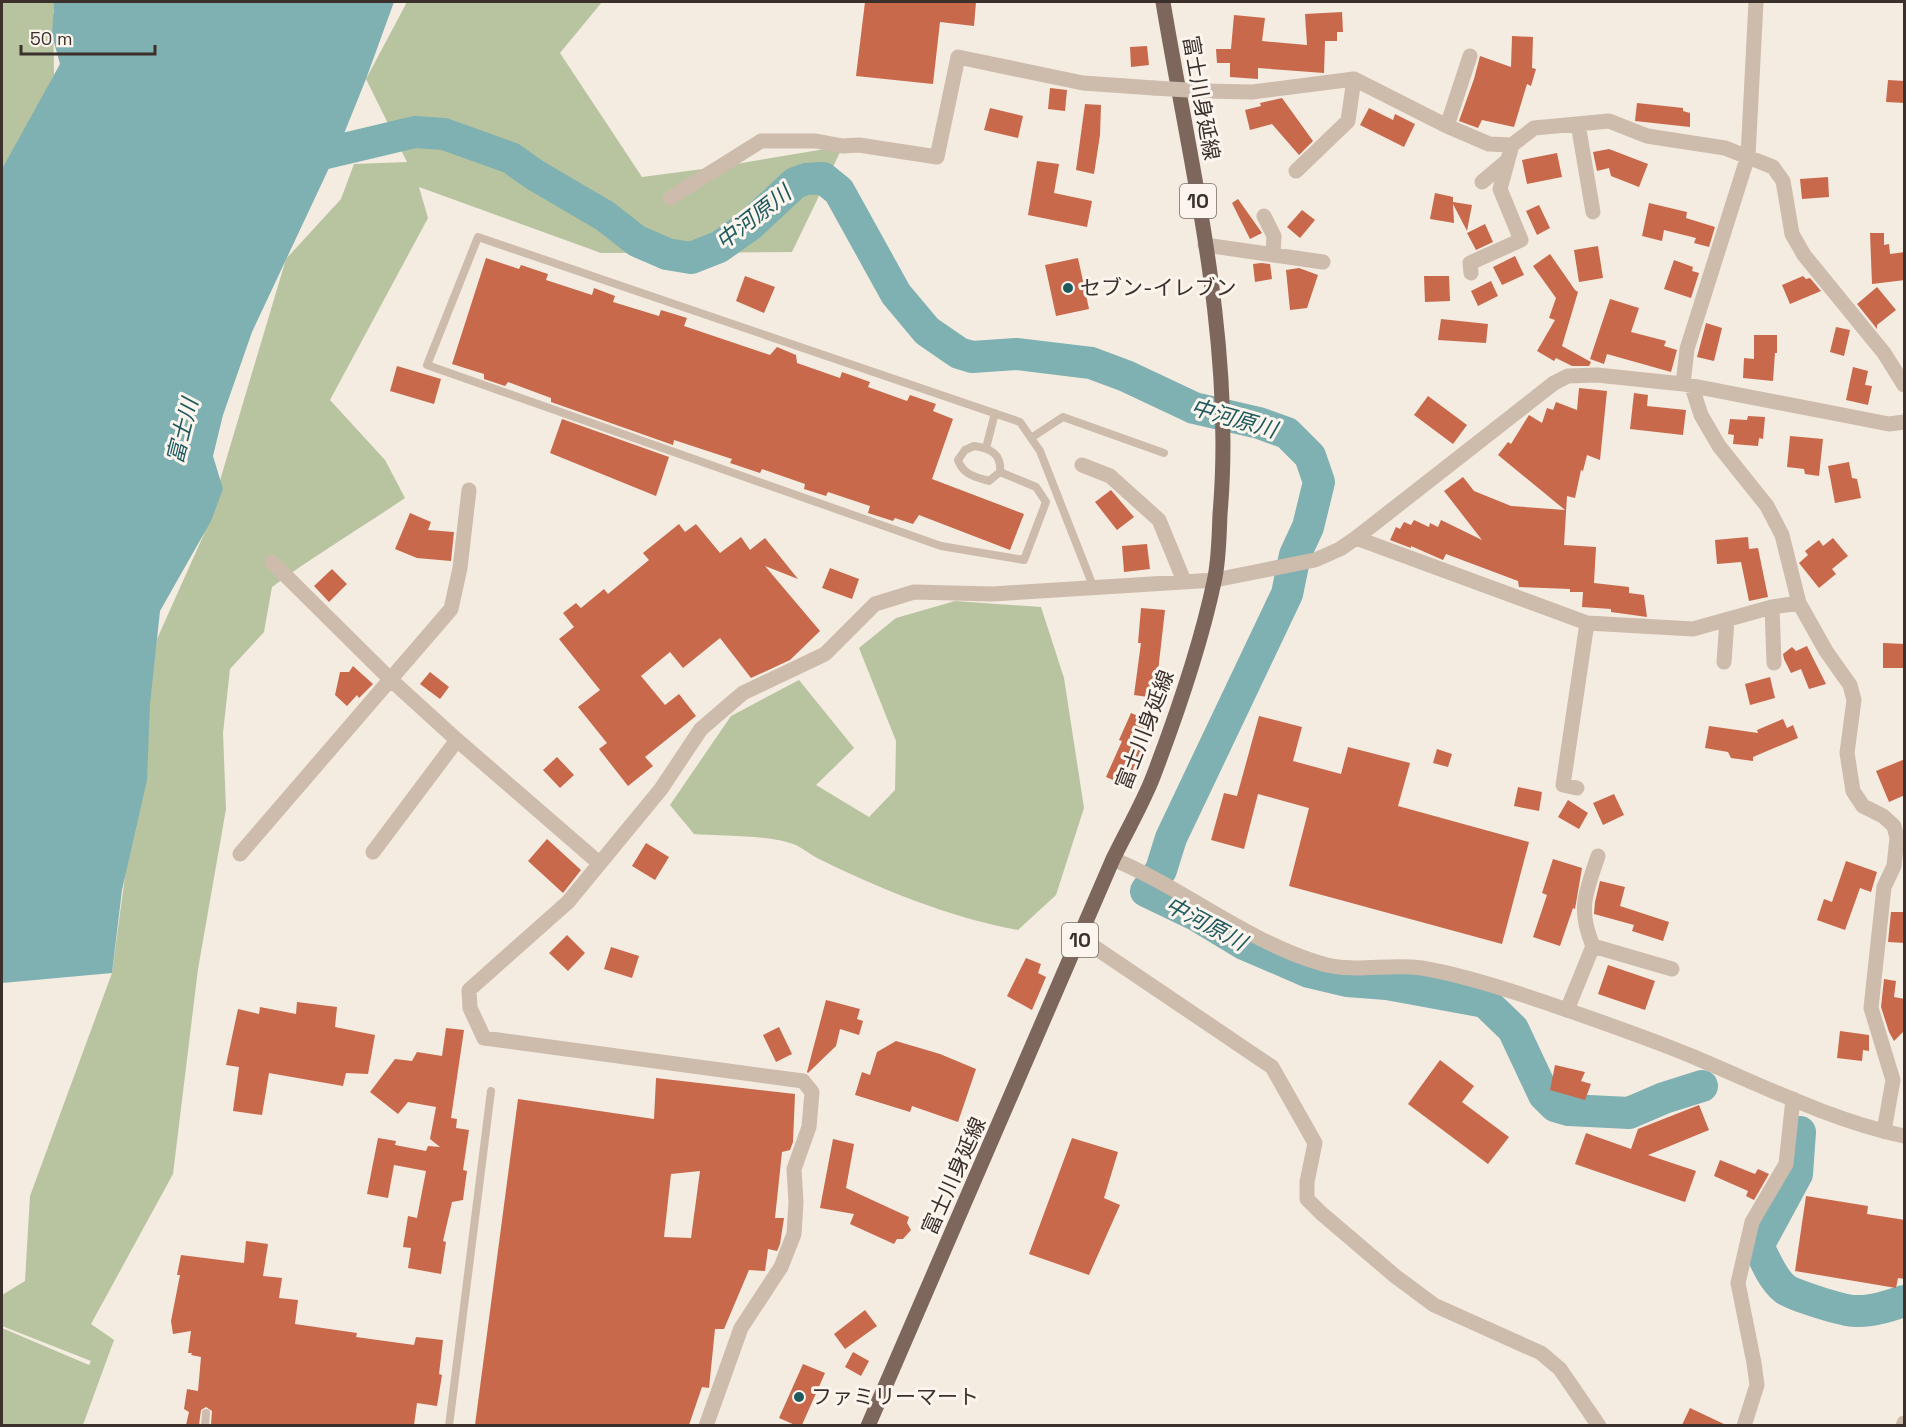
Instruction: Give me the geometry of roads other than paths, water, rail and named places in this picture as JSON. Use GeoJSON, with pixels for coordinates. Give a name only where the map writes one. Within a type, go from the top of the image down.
{"type":"FeatureCollection","features":[{"type":"Feature","properties":{"kind":"main road","name":"富士川身延線"},"geometry":{"type":"LineString","coordinates":[[868,1425],[1081,938],[1113,859],[1152,778],[1197,650],[1215,580],[1222,490],[1223,402],[1213,303],[1163,2]]}},
{"type":"Feature","properties":{"kind":"street"},"geometry":{"type":"LineString","coordinates":[[1756,2],[1748,156],[1687,349],[1688,386],[1719,446],[1767,506],[1782,535],[1799,603],[1826,651],[1850,685],[1854,700],[1847,753],[1853,791],[1863,806],[1883,816],[1894,826],[1897,838],[1894,866],[1884,887],[1871,1008],[1893,1080],[1884,1131]]}},
{"type":"Feature","properties":{"kind":"street"},"geometry":{"type":"LineString","coordinates":[[1447,126],[1470,56]]}},
{"type":"Feature","properties":{"kind":"street"},"geometry":{"type":"LineString","coordinates":[[670,198],[761,141],[816,141],[843,146],[860,145],[937,157],[958,57],[1083,83],[1154,88],[1252,92],[1354,79],[1447,126],[1510,152]]}},
{"type":"Feature","properties":{"kind":"street"},"geometry":{"type":"LineString","coordinates":[[1296,171],[1348,121],[1354,79]]}},
{"type":"Feature","properties":{"kind":"street"},"geometry":{"type":"LineString","coordinates":[[1482,182],[1534,128],[1609,121],[1647,136],[1725,148],[1773,167],[1783,182],[1792,234],[1804,255],[1884,353],[1905,385]]}},
{"type":"Feature","properties":{"kind":"street"},"geometry":{"type":"LineString","coordinates":[[1578,124],[1593,212]]}},
{"type":"Feature","properties":{"kind":"street"},"geometry":{"type":"LineString","coordinates":[[1471,273],[1470,262],[1521,240],[1500,189],[1510,152]]}},
{"type":"Feature","properties":{"kind":"street"},"geometry":{"type":"LineString","coordinates":[[1264,216],[1274,236],[1273,255]]}},
{"type":"Feature","properties":{"kind":"street"},"geometry":{"type":"LineString","coordinates":[[1204,245],[1323,262]]}},
{"type":"Feature","properties":{"kind":"street"},"geometry":{"type":"LineString","coordinates":[[706,1425],[741,1328],[782,1267],[794,1234],[796,1202],[794,1169],[809,1127],[812,1092],[803,1081],[484,1038],[470,1008],[469,990],[568,902],[662,789],[701,729],[743,693],[825,654],[875,604],[914,592],[992,594],[1215,580],[1315,560],[1340,549],[1356,538],[1554,383],[1568,376],[1597,375],[1688,386],[1889,424],[1905,422]]}},
{"type":"Feature","properties":{"kind":"street"},"geometry":{"type":"LineString","coordinates":[[1082,465],[1110,476],[1159,520],[1184,581]]}},
{"type":"Feature","properties":{"kind":"street"},"geometry":{"type":"LineString","coordinates":[[240,854],[451,609],[460,568],[469,490]]}},
{"type":"Feature","properties":{"kind":"street"},"geometry":{"type":"LineString","coordinates":[[1356,538],[1587,623],[1693,629],[1772,607],[1799,603]]}},
{"type":"Feature","properties":{"kind":"street"},"geometry":{"type":"LineString","coordinates":[[272,562],[390,679],[599,863]]}},
{"type":"Feature","properties":{"kind":"street"},"geometry":{"type":"LineString","coordinates":[[1772,607],[1774,663]]}},
{"type":"Feature","properties":{"kind":"street"},"geometry":{"type":"LineString","coordinates":[[1725,662],[1727,620]]}},
{"type":"Feature","properties":{"kind":"street"},"geometry":{"type":"LineString","coordinates":[[1577,788],[1563,784],[1587,623]]}},
{"type":"Feature","properties":{"kind":"street"},"geometry":{"type":"LineString","coordinates":[[374,852],[457,740]]}},
{"type":"Feature","properties":{"kind":"street"},"geometry":{"type":"LineString","coordinates":[[1567,1010],[1593,946],[1585,926],[1583,906],[1598,856]]}},
{"type":"Feature","properties":{"kind":"street"},"geometry":{"type":"LineString","coordinates":[[1113,859],[1161,881],[1246,931],[1293,954],[1327,965],[1420,968],[1458,976],[1567,1010],[1687,1054],[1793,1099],[1884,1131],[1905,1136]]}},
{"type":"Feature","properties":{"kind":"street"},"geometry":{"type":"LineString","coordinates":[[1081,938],[1272,1067],[1316,1143],[1307,1182],[1307,1199],[1321,1214],[1395,1276],[1434,1305],[1541,1353],[1560,1369],[1599,1425]]}},
{"type":"Feature","properties":{"kind":"street"},"geometry":{"type":"LineString","coordinates":[[1593,946],[1672,969]]}},
{"type":"Feature","properties":{"kind":"street"},"geometry":{"type":"LineString","coordinates":[[1744,1425],[1757,1385],[1738,1283],[1752,1222],[1786,1164],[1793,1099]]}},
{"type":"Feature","properties":{"kind":"lane"},"geometry":{"type":"LineString","coordinates":[[1000,472],[1036,487],[1046,502],[1024,560],[941,546],[427,365],[478,237],[1020,422],[1040,451],[1093,586]]}},
{"type":"Feature","properties":{"kind":"lane"},"geometry":{"type":"LineString","coordinates":[[986,448],[995,413]]}},
{"type":"Feature","properties":{"kind":"lane"},"geometry":{"type":"LineString","coordinates":[[1031,438],[1063,417],[1164,453]]}},
{"type":"Feature","properties":{"kind":"lane"},"geometry":{"type":"LineString","coordinates":[[974,446],[986,448],[997,455],[1001,464],[1000,472],[989,481],[967,474],[960,468],[958,460],[965,450],[974,446]]}},
{"type":"Feature","properties":{"kind":"lane"},"geometry":{"type":"LineString","coordinates":[[449,1425],[491,1091]]}},
{"type":"Feature","properties":{"kind":"lane"},"geometry":{"type":"LineString","coordinates":[[205,1425],[206,1413]]}},
{"type":"Feature","properties":{"kind":"water","name":"富士川"},"geometry":{"type":"Polygon","coordinates":[[[54,2],[394,2],[337,151],[252,332],[223,415],[213,456],[223,489],[211,521],[160,611],[150,704],[147,780],[122,890],[112,973],[2,983],[2,169],[60,64],[52,35],[54,2]]]}},
{"type":"Feature","properties":{"kind":"waterway","name":"中河原川"},"geometry":{"type":"LineString","coordinates":[[297,160],[415,132],[444,134],[511,158],[535,175],[605,216],[637,241],[667,254],[691,258],[719,247],[750,225],[795,183],[806,179],[823,178],[839,191],[896,294],[927,331],[959,353],[972,357],[1016,354],[1091,363],[1126,376],[1194,408],[1259,423],[1287,433],[1310,456],[1319,482],[1308,527],[1295,555],[1287,594],[1171,838],[1161,870],[1146,891],[1196,915],[1244,944],[1309,972],[1347,981],[1387,984],[1485,1002],[1513,1029],[1544,1095],[1555,1106],[1569,1110],[1629,1113],[1664,1098],[1702,1086]]}},
{"type":"Feature","properties":{"kind":"waterway","name":"中河原川"},"geometry":{"type":"LineString","coordinates":[[1800,1132],[1797,1174],[1758,1246],[1773,1274],[1780,1285],[1790,1292],[1849,1310],[1874,1310],[1904,1301]]}},
{"type":"Feature","properties":{"kind":"place","name":"セブン-イレブン"},"geometry":{"type":"Point","coordinates":[1068,288]}},
{"type":"Feature","properties":{"kind":"place","name":"ファミリーマート"},"geometry":{"type":"Point","coordinates":[799,1397]}}]}
